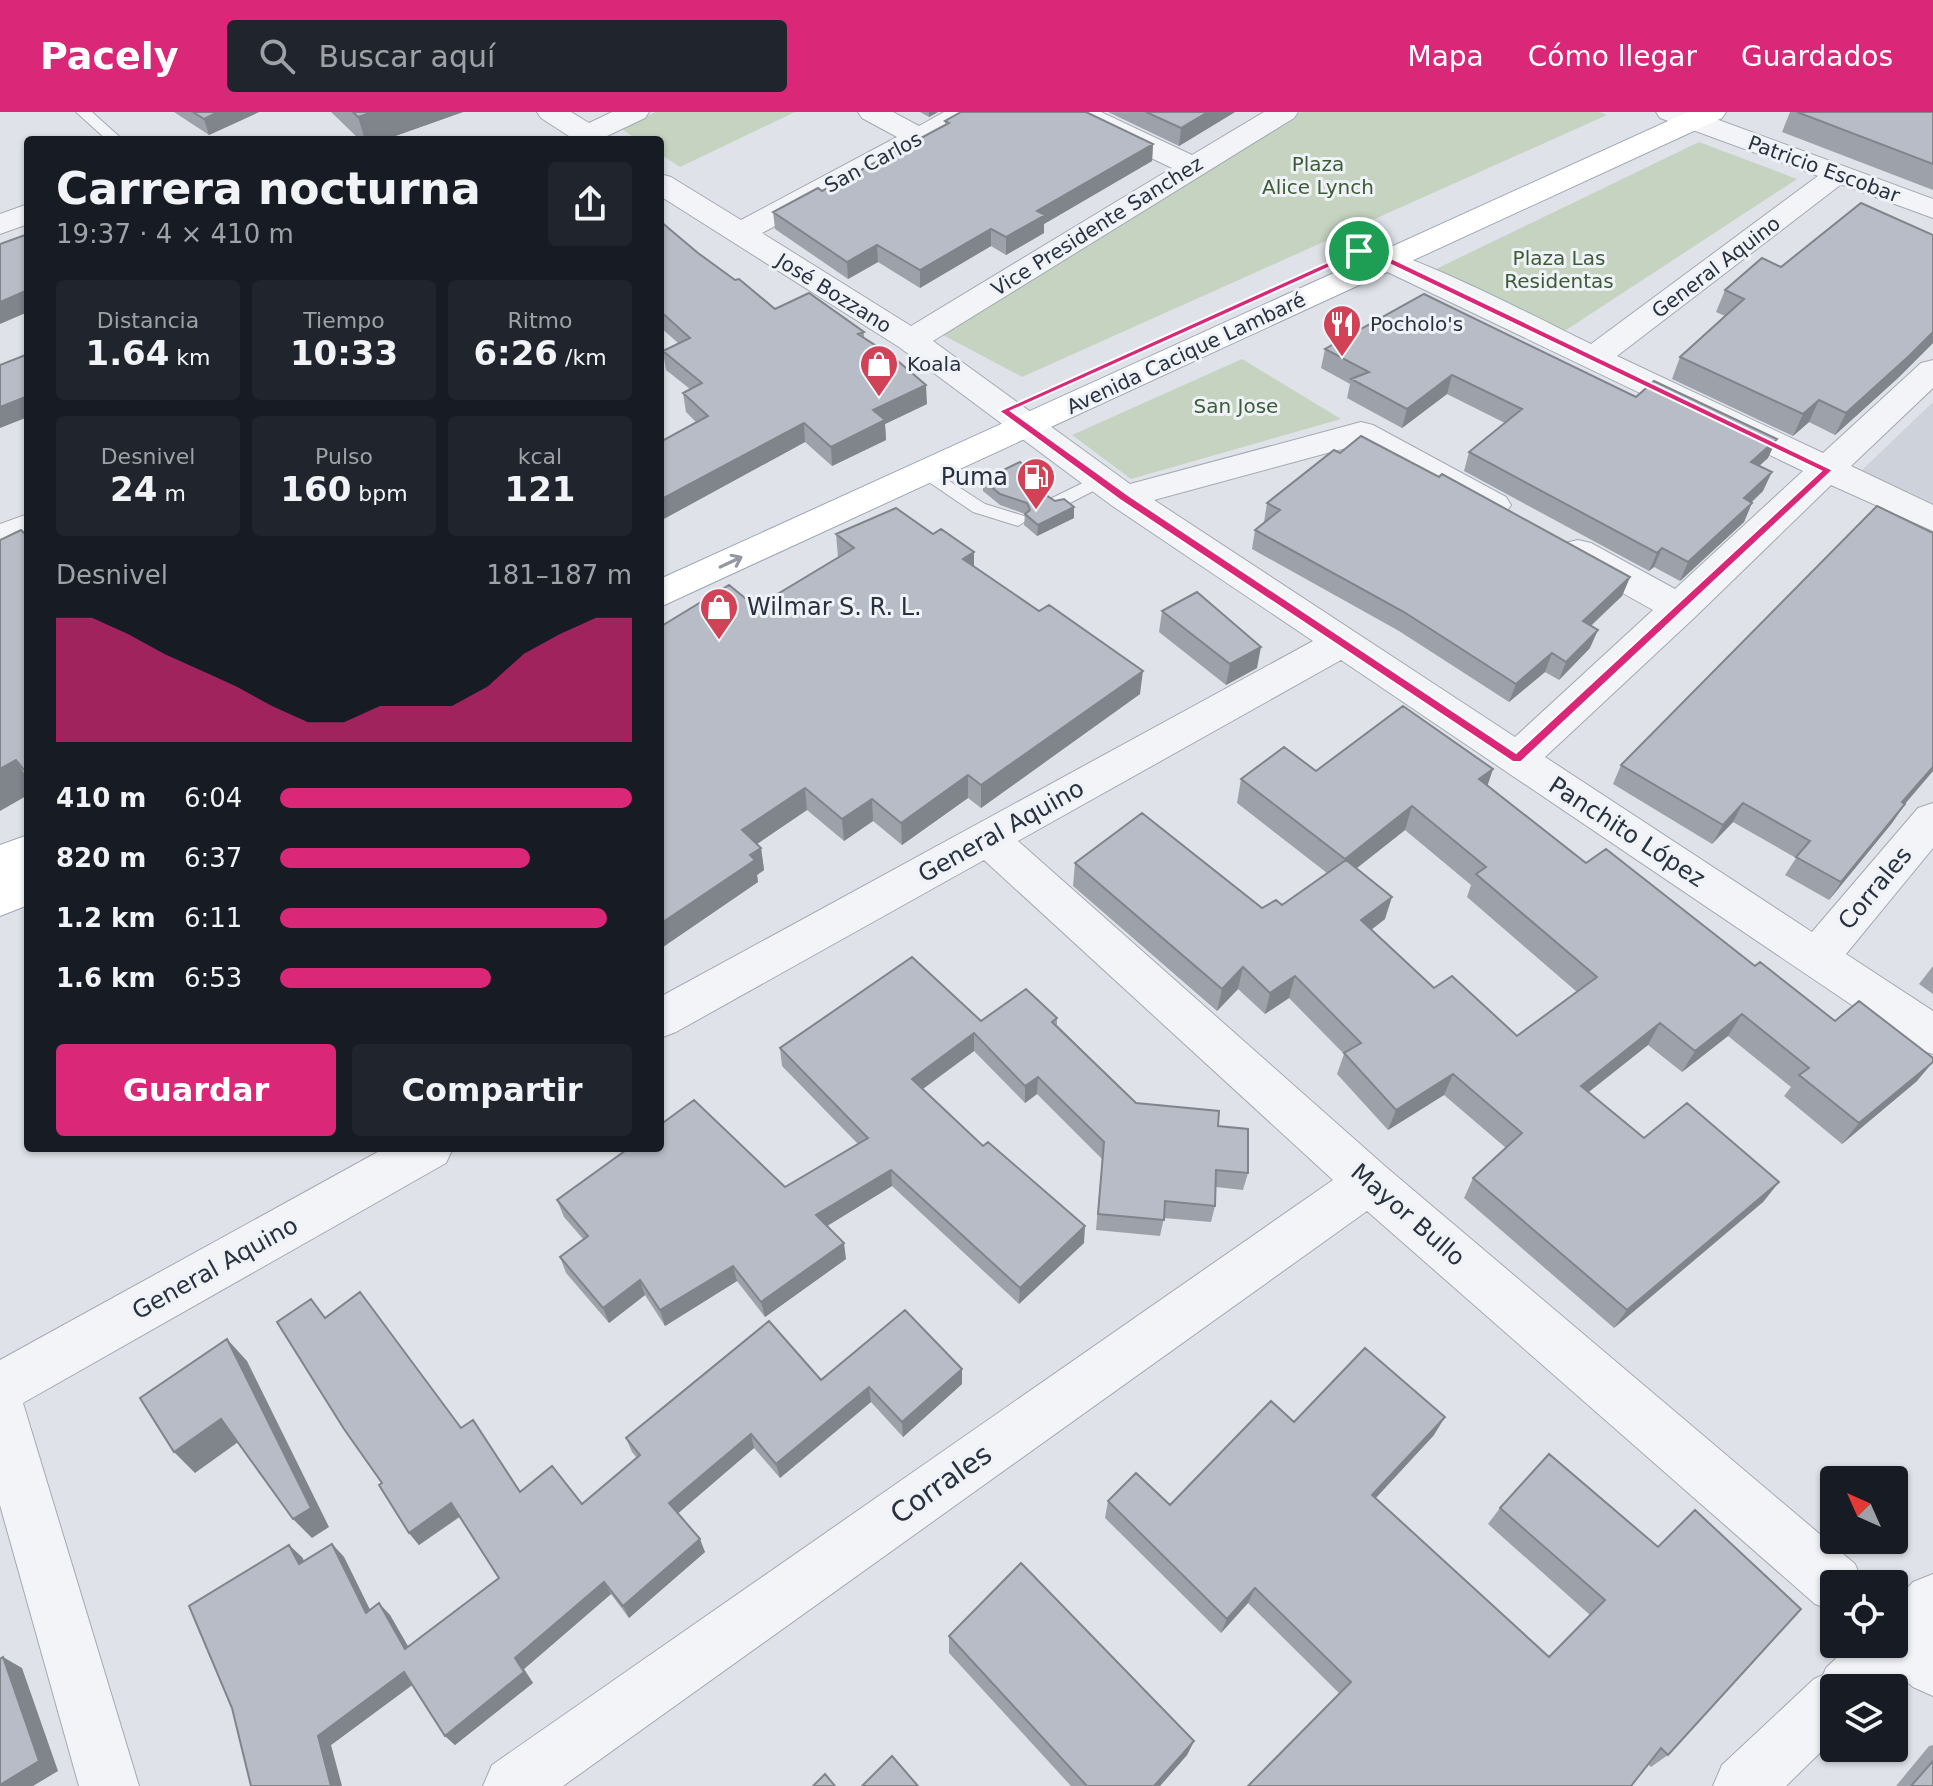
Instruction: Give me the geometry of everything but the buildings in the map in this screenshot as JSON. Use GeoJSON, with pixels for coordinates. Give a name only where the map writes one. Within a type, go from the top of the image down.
{"type":"FeatureCollection","features":[{"type":"Feature","properties":{"kind":"main road","name":"Avenida Cacique Lambaré"},"geometry":{"type":"LineString","coordinates":[[664,564],[1016,418],[1686,114]]}},
{"type":"Feature","properties":{"kind":"main road","name":"Avenida Cacique Lambaré"},"geometry":{"type":"LineString","coordinates":[[664,592],[926,472],[1016,418]]}},
{"type":"Feature","properties":{"kind":"main road"},"geometry":{"type":"LineString","coordinates":[[0,864],[24,853]]}},
{"type":"Feature","properties":{"kind":"main road"},"geometry":{"type":"LineString","coordinates":[[0,899],[24,888]]}},
{"type":"Feature","properties":{"kind":"street"},"geometry":{"type":"LineString","coordinates":[[551,112],[589,136]]}},
{"type":"Feature","properties":{"kind":"street"},"geometry":{"type":"LineString","coordinates":[[593,136],[635,112]]}},
{"type":"Feature","properties":{"kind":"street"},"geometry":{"type":"LineString","coordinates":[[872,112],[920,138]]}},
{"type":"Feature","properties":{"kind":"street","name":"San Carlos"},"geometry":{"type":"LineString","coordinates":[[738,234],[966,112]]}},
{"type":"Feature","properties":{"kind":"street"},"geometry":{"type":"LineString","coordinates":[[1078,112],[1193,167]]}},
{"type":"Feature","properties":{"kind":"street","name":"Vice Presidente Sanchez"},"geometry":{"type":"LineString","coordinates":[[911,340],[1284,112]]}},
{"type":"Feature","properties":{"kind":"street","name":"Patricio Escobar"},"geometry":{"type":"LineString","coordinates":[[1686,114],[1837,176],[1933,209]]}},
{"type":"Feature","properties":{"kind":"street","name":"General Aquino"},"geometry":{"type":"LineString","coordinates":[[1595,357],[1837,176]]}},
{"type":"Feature","properties":{"kind":"street","name":"José Bozzano"},"geometry":{"type":"LineString","coordinates":[[664,186],[911,340],[1016,418]]}},
{"type":"Feature","properties":{"kind":"street"},"geometry":{"type":"LineString","coordinates":[[0,225],[24,215]]}},
{"type":"Feature","properties":{"kind":"street"},"geometry":{"type":"LineString","coordinates":[[1373,256],[1595,357],[1933,519]]}},
{"type":"Feature","properties":{"kind":"street"},"geometry":{"type":"LineString","coordinates":[[1517,759],[1681,609],[1933,370]]}},
{"type":"Feature","properties":{"kind":"street","name":"Panchito López"},"geometry":{"type":"LineString","coordinates":[[1016,418],[1112,489],[1933,1035]]}},
{"type":"Feature","properties":{"kind":"street"},"geometry":{"type":"LineString","coordinates":[[1112,489],[1361,433],[1681,609]]}},
{"type":"Feature","properties":{"kind":"street"},"geometry":{"type":"LineString","coordinates":[[0,538],[24,528]]}},
{"type":"Feature","properties":{"kind":"street","name":"General Aquino"},"geometry":{"type":"LineString","coordinates":[[664,1017],[1342,642]]}},
{"type":"Feature","properties":{"kind":"street","name":"Corrales"},"geometry":{"type":"LineString","coordinates":[[1817,957],[1933,819]]}},
{"type":"Feature","properties":{"kind":"street","name":"Mayor Bullo"},"geometry":{"type":"LineString","coordinates":[[987,838],[1369,1182],[1820,1571]]}},
{"type":"Feature","properties":{"kind":"street","name":"General Aquino"},"geometry":{"type":"LineString","coordinates":[[0,1388],[422,1152]]}},
{"type":"Feature","properties":{"kind":"street","name":"Corrales"},"geometry":{"type":"LineString","coordinates":[[513,1786],[1369,1182]]}},
{"type":"Feature","properties":{"kind":"street"},"geometry":{"type":"LineString","coordinates":[[0,1412],[109,1786]]}},
{"type":"Feature","properties":{"kind":"street"},"geometry":{"type":"LineString","coordinates":[[1863,1674],[1883,1658]]}},
{"type":"Feature","properties":{"kind":"street"},"geometry":{"type":"LineString","coordinates":[[1743,1786],[1820,1712]]}},
{"type":"Feature","properties":{"kind":"lane"},"geometry":{"type":"LineString","coordinates":[[83,112],[111,136]]}},
{"type":"Feature","properties":{"kind":"lane"},"geometry":{"type":"LineString","coordinates":[[926,472],[979,508],[1018,520]]}},
{"type":"Feature","properties":{"kind":"lane"},"geometry":{"type":"LineString","coordinates":[[1056,503],[1112,489]]}},
{"type":"Feature","properties":{"kind":"shaded area"},"geometry":{"type":"Polygon","coordinates":[[[1933,402],[1933,505],[1861,471],[1933,402]]]}},
{"type":"Feature","properties":{"kind":"green space"},"geometry":{"type":"Polygon","coordinates":[[[656,112],[795,112],[680,167],[664,157],[664,136],[632,136],[620,128],[656,112]]]}},
{"type":"Feature","properties":{"kind":"green space","name":"Plaza Alice Lynch"},"geometry":{"type":"Polygon","coordinates":[[[1301,112],[1600,112],[1607,115],[1022,377],[943,335],[1301,112]]]}},
{"type":"Feature","properties":{"kind":"green space","name":"Plaza Las Residentas"},"geometry":{"type":"Polygon","coordinates":[[[1699,142],[1797,179],[1563,332],[1436,269],[1699,142]]]}},
{"type":"Feature","properties":{"kind":"green space","name":"San Jose"},"geometry":{"type":"Polygon","coordinates":[[[1242,359],[1341,419],[1131,479],[1072,435],[1242,359]]]}},
{"type":"Feature","properties":{"kind":"place","name":"Pocholo's"},"geometry":{"type":"Point","coordinates":[1342,358]}},
{"type":"Feature","properties":{"kind":"place","name":"Koala"},"geometry":{"type":"Point","coordinates":[879,398]}},
{"type":"Feature","properties":{"kind":"place","name":"Puma"},"geometry":{"type":"Point","coordinates":[1036,511]}},
{"type":"Feature","properties":{"kind":"place","name":"Wilmar S. R. L."},"geometry":{"type":"Point","coordinates":[719,641]}},
{"type":"Feature","properties":{"kind":"route"},"geometry":{"type":"LineString","coordinates":[[1359,251],[1388,260],[1828,470],[1517,759],[1124,497],[1004,411],[1359,251]]}}]}
